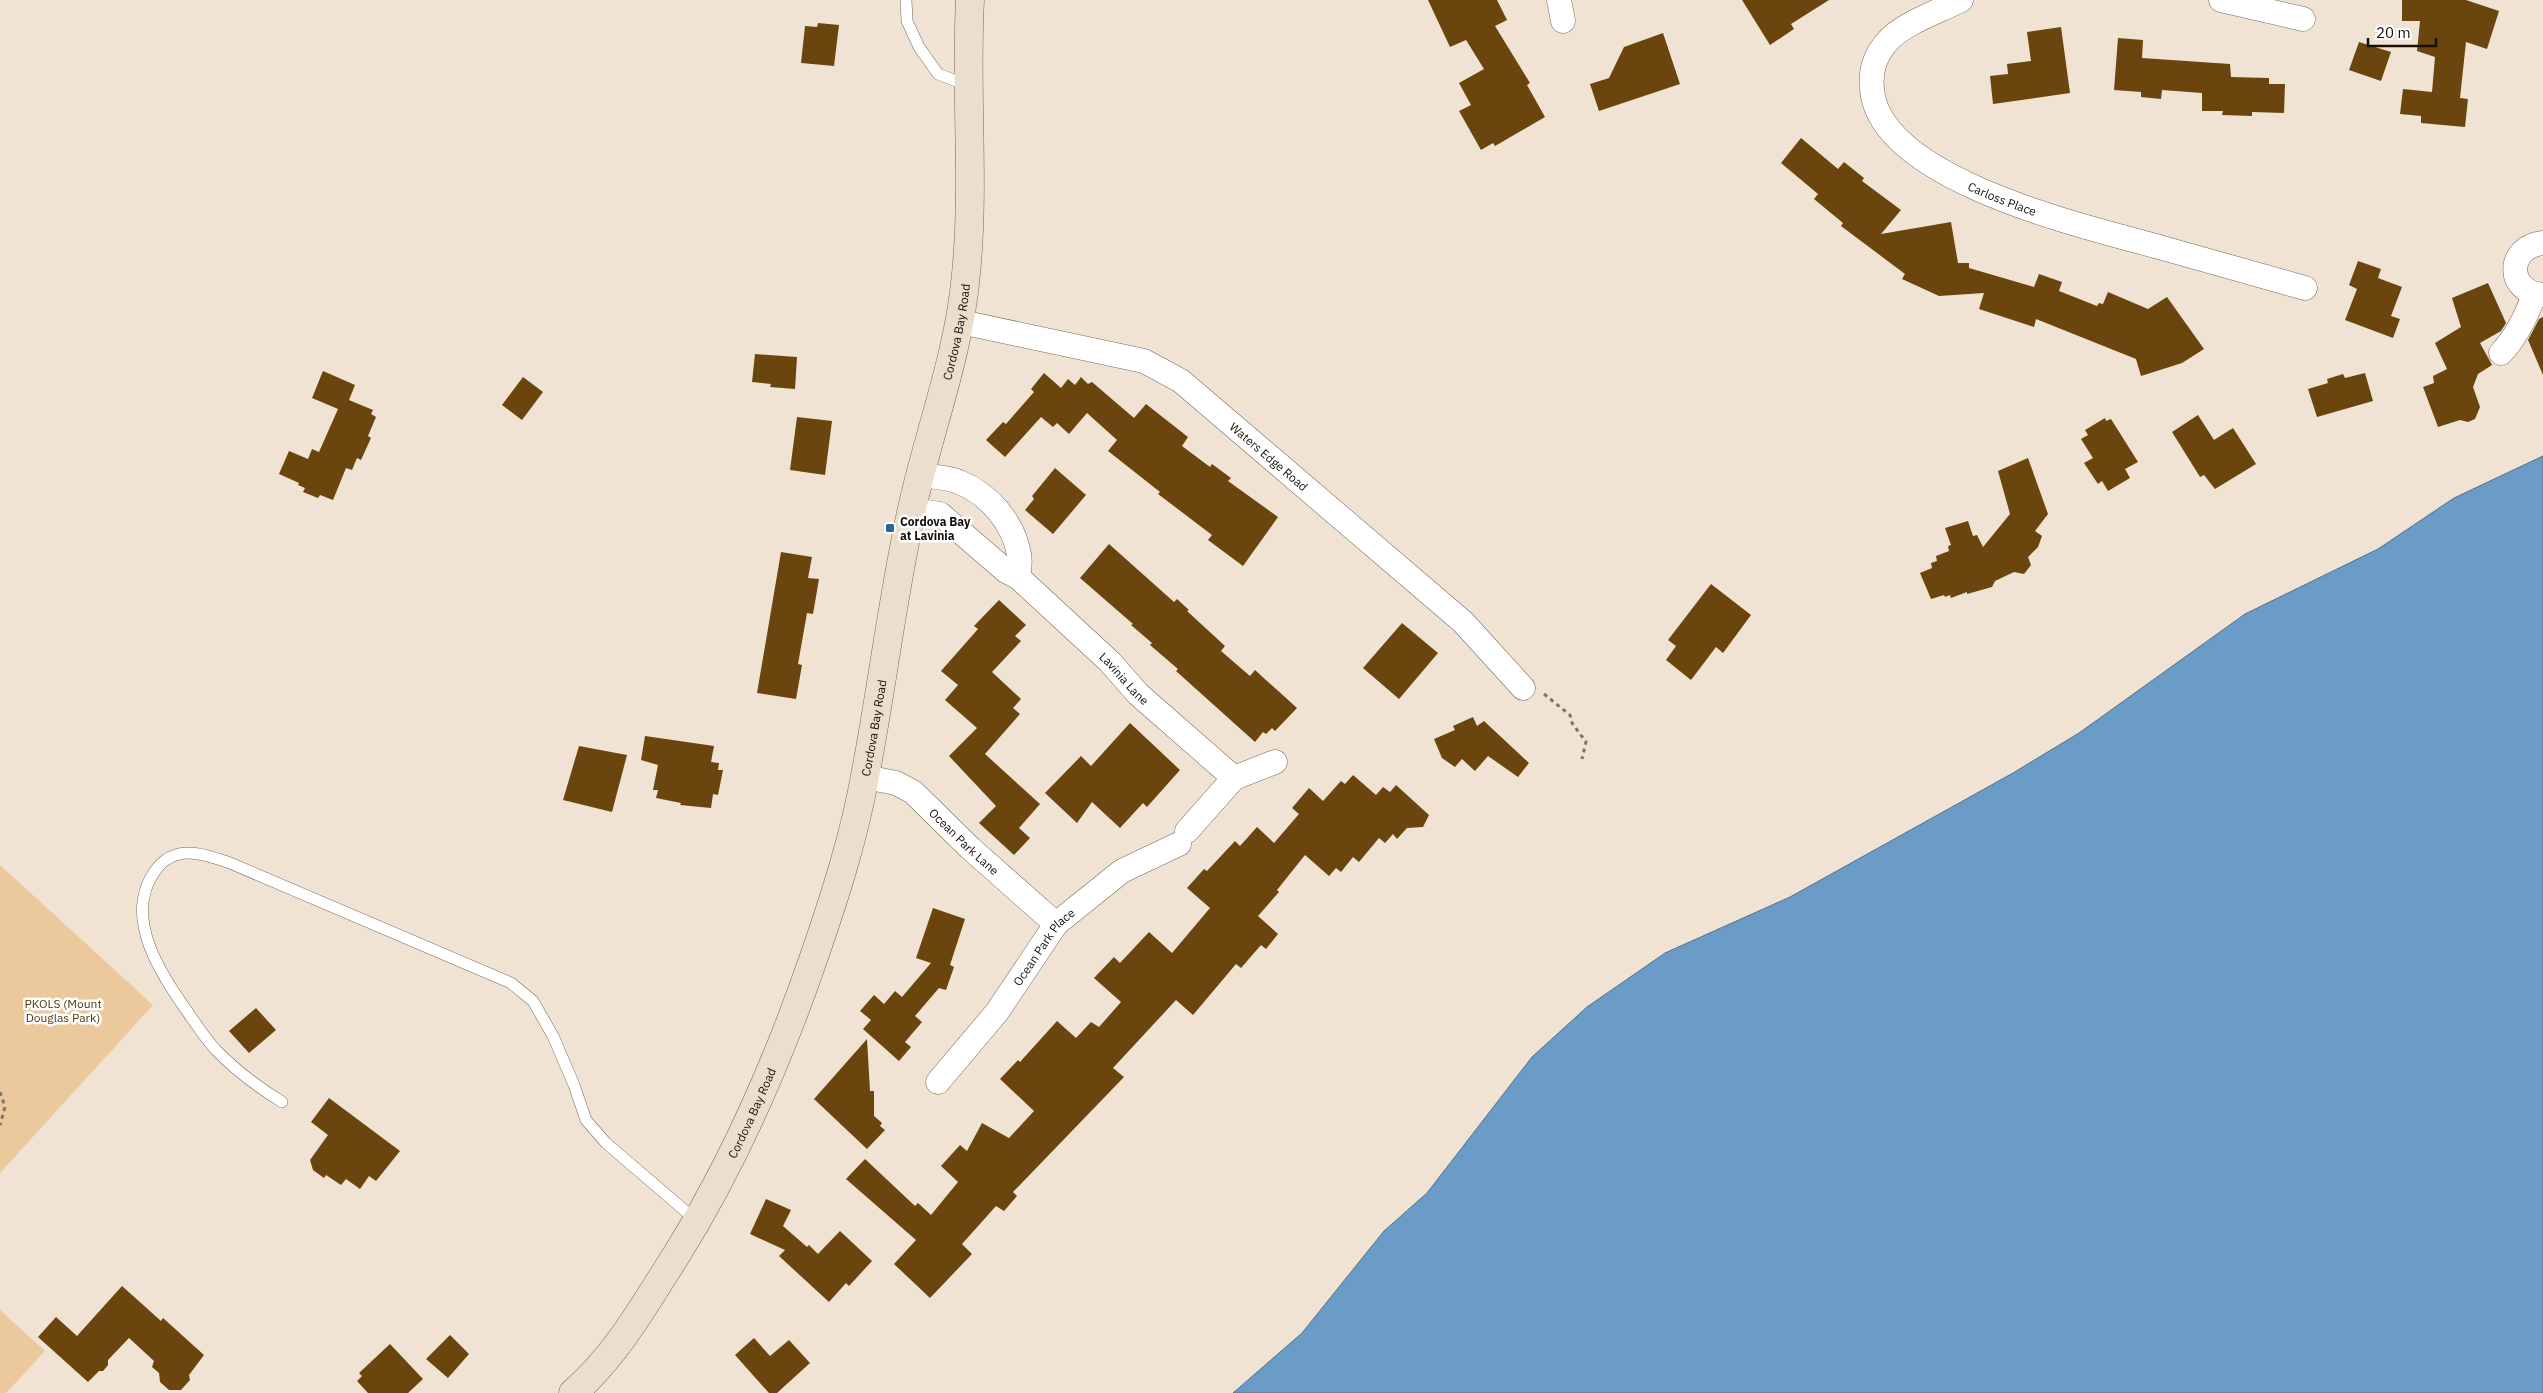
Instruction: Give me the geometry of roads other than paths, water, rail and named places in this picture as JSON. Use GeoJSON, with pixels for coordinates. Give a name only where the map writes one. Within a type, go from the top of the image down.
{"type":"FeatureCollection","features":[{"type":"Feature","properties":{"kind":"main road","name":"Cordova Bay Road"},"geometry":{"type":"LineString","coordinates":[[573,1393],[585,1383],[636,1319],[697,1221],[740,1139],[789,1030],[841,879],[865,778],[887,639],[912,510],[961,322],[970,229],[967,85],[970,0]]}},
{"type":"Feature","properties":{"kind":"street","name":"Carloss Place"},"geometry":{"type":"LineString","coordinates":[[1960,0],[1899,31],[1886,42],[1873,67],[1872,95],[1878,114],[1909,148],[1928,162],[1986,194],[2033,212],[2305,288]]}},
{"type":"Feature","properties":{"kind":"street"},"geometry":{"type":"LineString","coordinates":[[2221,0],[2303,19]]}},
{"type":"Feature","properties":{"kind":"street"},"geometry":{"type":"LineString","coordinates":[[2501,353],[2512,342],[2539,295],[2520,284],[2515,269],[2521,254],[2527,248],[2543,243]]}},
{"type":"Feature","properties":{"kind":"street","name":"Waters Edge Road"},"geometry":{"type":"LineString","coordinates":[[961,322],[1144,361],[1181,381],[1462,622],[1523,688]]}},
{"type":"Feature","properties":{"kind":"street"},"geometry":{"type":"LineString","coordinates":[[921,475],[958,482],[976,491],[996,507],[1010,527],[1020,555],[1018,577]]}},
{"type":"Feature","properties":{"kind":"street","name":"Lavinia Lane"},"geometry":{"type":"LineString","coordinates":[[912,510],[940,514],[1006,571],[1018,577],[1110,662],[1138,694],[1234,778]]}},
{"type":"Feature","properties":{"kind":"street"},"geometry":{"type":"LineString","coordinates":[[1234,778],[1275,762]]}},
{"type":"Feature","properties":{"kind":"street","name":"Ocean Park Lane"},"geometry":{"type":"LineString","coordinates":[[865,778],[896,783],[913,792],[970,848],[1056,924]]}},
{"type":"Feature","properties":{"kind":"street","name":"Ocean Park Place"},"geometry":{"type":"LineString","coordinates":[[938,1082],[997,1012],[1056,924],[1122,871],[1183,838],[1234,778]]}},
{"type":"Feature","properties":{"kind":"lane"},"geometry":{"type":"LineString","coordinates":[[906,0],[907,21],[919,48],[938,74],[967,85]]}},
{"type":"Feature","properties":{"kind":"lane"},"geometry":{"type":"LineString","coordinates":[[282,1102],[255,1085],[215,1049],[165,979],[148,942],[142,916],[144,894],[151,877],[161,862],[178,854],[197,852],[230,863],[511,983],[533,1001],[554,1036],[586,1120],[606,1143],[697,1221]]}},
{"type":"Feature","properties":{"kind":"water"},"geometry":{"type":"Polygon","coordinates":[[[2543,456],[2543,1393],[1233,1393],[1302,1333],[1384,1231],[1427,1193],[1532,1057],[1587,1007],[1665,953],[1790,897],[2013,773],[2079,733],[2245,614],[2378,549],[2454,498],[2543,456]]]}},
{"type":"Feature","properties":{"kind":"place","name":"Cordova Bay at Lavinia"},"geometry":{"type":"Point","coordinates":[890,528]}},
{"type":"Feature","properties":{"kind":"park label","name":"PKOLS (Mount Douglas Park)"},"geometry":{"type":"Point","coordinates":[63,1010]}}]}
